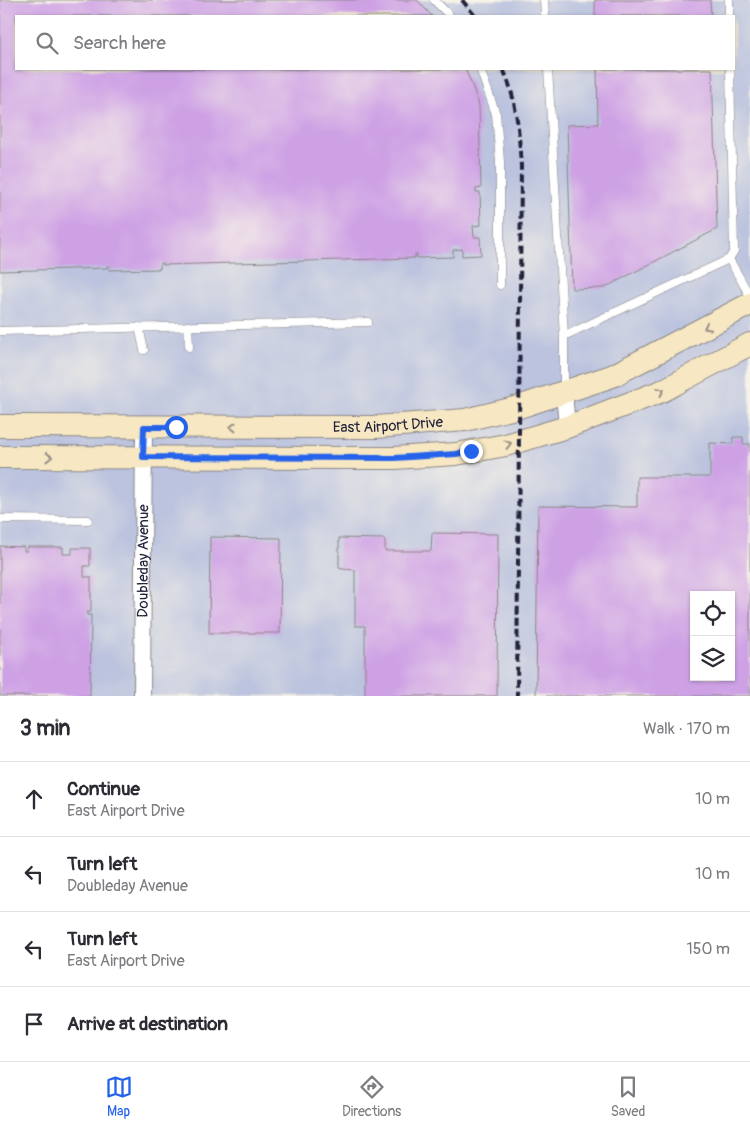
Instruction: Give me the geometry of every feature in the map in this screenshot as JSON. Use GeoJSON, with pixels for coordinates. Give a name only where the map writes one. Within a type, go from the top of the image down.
{"type":"FeatureCollection","features":[{"type":"Feature","properties":{"kind":"main road","name":"East Airport Drive"},"geometry":{"type":"LineString","coordinates":[[0,426],[376,427],[465,420],[519,407],[612,376],[750,304]]}},
{"type":"Feature","properties":{"kind":"main road","name":"East Airport Drive"},"geometry":{"type":"LineString","coordinates":[[0,457],[394,458],[456,454],[506,445],[566,427],[662,391],[750,344]]}},
{"type":"Feature","properties":{"kind":"street"},"geometry":{"type":"LineString","coordinates":[[564,392],[566,427]]}},
{"type":"Feature","properties":{"kind":"street","name":"Doubleday Avenue"},"geometry":{"type":"LineString","coordinates":[[142,696],[144,427]]}},
{"type":"Feature","properties":{"kind":"lane"},"geometry":{"type":"LineString","coordinates":[[434,0],[449,15]]}},
{"type":"Feature","properties":{"kind":"lane"},"geometry":{"type":"LineString","coordinates":[[544,0],[545,15]]}},
{"type":"Feature","properties":{"kind":"lane"},"geometry":{"type":"LineString","coordinates":[[729,0],[729,15]]}},
{"type":"Feature","properties":{"kind":"lane"},"geometry":{"type":"LineString","coordinates":[[480,70],[496,114],[500,161],[500,284]]}},
{"type":"Feature","properties":{"kind":"lane"},"geometry":{"type":"LineString","coordinates":[[548,70],[564,336],[564,392]]}},
{"type":"Feature","properties":{"kind":"lane"},"geometry":{"type":"LineString","coordinates":[[564,336],[730,259],[734,251],[730,70]]}},
{"type":"Feature","properties":{"kind":"lane"},"geometry":{"type":"LineString","coordinates":[[730,259],[750,296]]}},
{"type":"Feature","properties":{"kind":"lane"},"geometry":{"type":"LineString","coordinates":[[0,331],[368,322]]}},
{"type":"Feature","properties":{"kind":"lane"},"geometry":{"type":"LineString","coordinates":[[188,326],[189,347]]}},
{"type":"Feature","properties":{"kind":"lane"},"geometry":{"type":"LineString","coordinates":[[139,327],[144,350]]}},
{"type":"Feature","properties":{"kind":"lane"},"geometry":{"type":"LineString","coordinates":[[0,519],[88,520]]}},
{"type":"Feature","properties":{"kind":"shaded area"},"geometry":{"type":"Polygon","coordinates":[[[0,0],[750,0],[750,696],[0,696],[0,0]]]}},
{"type":"Feature","properties":{"kind":"building"},"geometry":{"type":"Polygon","coordinates":[[[0,0],[417,0],[431,15],[15,15],[15,70],[465,70],[472,85],[479,105],[481,188],[476,189],[476,192],[480,192],[481,225],[473,226],[474,237],[480,237],[481,255],[462,256],[462,249],[453,250],[453,257],[417,258],[417,254],[415,254],[415,258],[163,265],[163,263],[160,263],[160,269],[109,270],[109,266],[107,266],[107,268],[0,271],[0,0]]]}},
{"type":"Feature","properties":{"kind":"building"},"geometry":{"type":"Polygon","coordinates":[[[595,0],[710,0],[711,15],[595,15],[595,0]]]}},
{"type":"Feature","properties":{"kind":"building"},"geometry":{"type":"Polygon","coordinates":[[[597,70],[712,70],[717,229],[604,288],[572,289],[567,125],[598,124],[597,70]]]}},
{"type":"Feature","properties":{"kind":"building"},"geometry":{"type":"Polygon","coordinates":[[[733,437],[743,437],[743,444],[750,444],[750,696],[536,696],[538,506],[637,507],[637,477],[710,477],[710,443],[733,444],[733,437]]]}},
{"type":"Feature","properties":{"kind":"building"},"geometry":{"type":"Polygon","coordinates":[[[432,533],[498,534],[497,696],[365,696],[365,626],[355,626],[355,570],[339,568],[339,538],[384,539],[385,551],[431,551],[432,533]]]}},
{"type":"Feature","properties":{"kind":"building"},"geometry":{"type":"Polygon","coordinates":[[[210,537],[281,538],[280,633],[209,633],[210,537]]]}},
{"type":"Feature","properties":{"kind":"building"},"geometry":{"type":"Polygon","coordinates":[[[0,546],[24,547],[24,551],[27,551],[27,547],[63,547],[63,554],[72,554],[72,548],[90,548],[90,566],[84,566],[84,577],[91,577],[91,612],[87,612],[87,615],[91,615],[90,696],[0,696],[0,546]]]}},
{"type":"Feature","properties":{"kind":"railway"},"geometry":{"type":"LineString","coordinates":[[462,0],[474,15]]}},
{"type":"Feature","properties":{"kind":"railway"},"geometry":{"type":"LineString","coordinates":[[503,70],[514,104],[521,166],[517,696]]}},
{"type":"Feature","properties":{"kind":"route"},"geometry":{"type":"LineString","coordinates":[[176,427],[144,427],[143,457],[394,458],[456,454],[471,451]]}}]}
